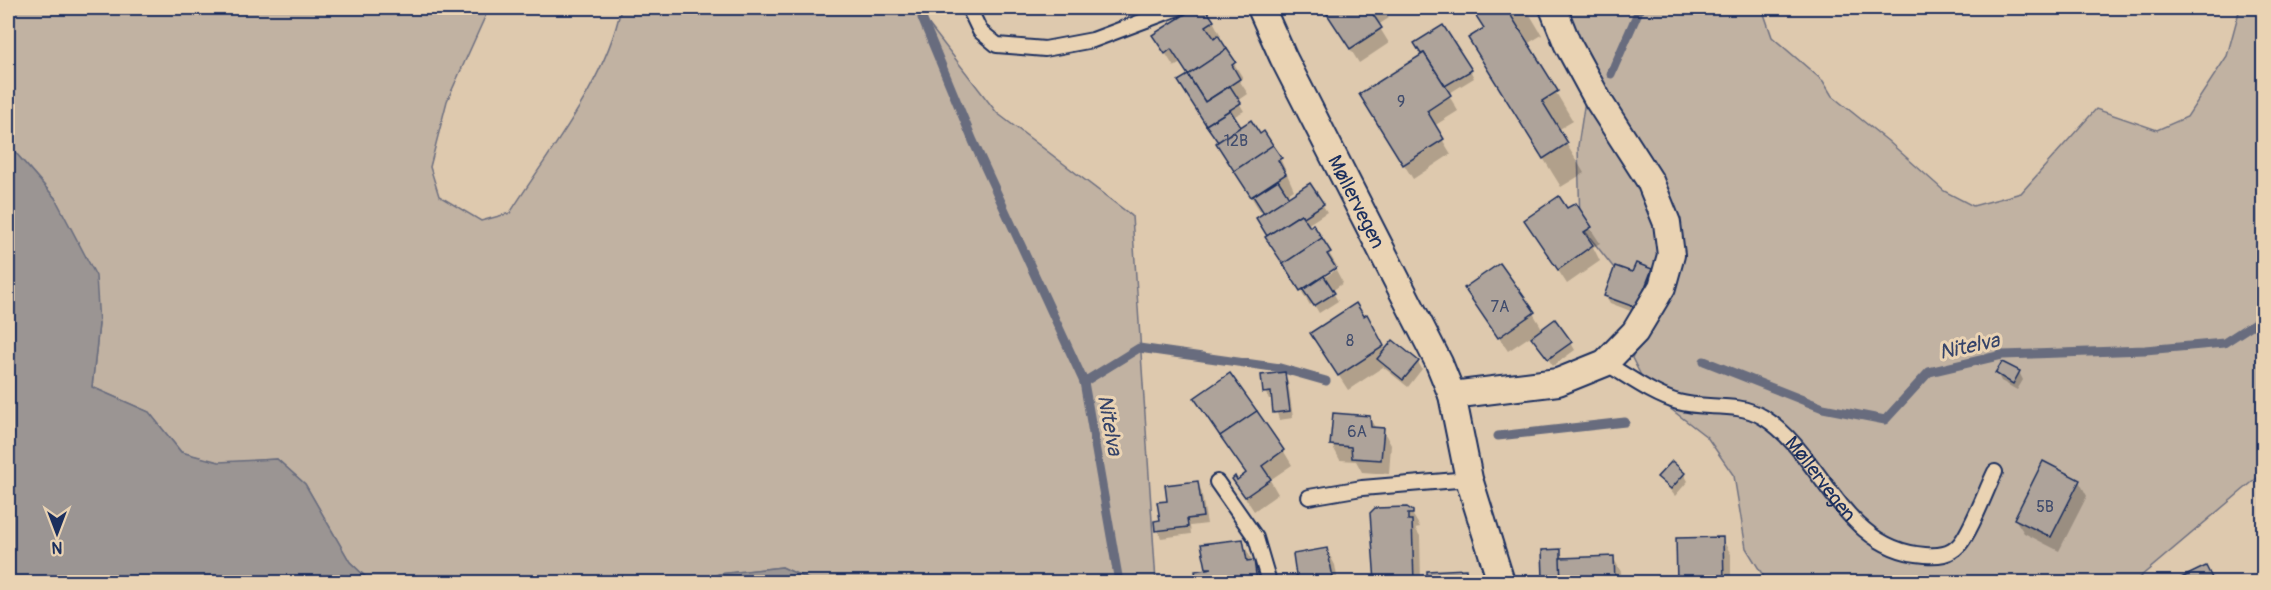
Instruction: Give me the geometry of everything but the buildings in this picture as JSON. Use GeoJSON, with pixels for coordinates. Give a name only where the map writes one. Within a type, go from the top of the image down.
{"type":"FeatureCollection","features":[{"type":"Feature","properties":{"kind":"street","name":"Møllervegen"},"geometry":{"type":"LineString","coordinates":[[1262,8],[1283,57],[1389,259],[1439,363],[1452,395],[1469,479],[1501,582]]}},
{"type":"Feature","properties":{"kind":"street"},"geometry":{"type":"LineString","coordinates":[[1452,395],[1558,382],[1605,363],[1635,332],[1662,287],[1671,255],[1667,223],[1650,181],[1598,99],[1567,44],[1553,8]]}},
{"type":"Feature","properties":{"kind":"lane"},"geometry":{"type":"LineString","coordinates":[[969,8],[980,31],[997,45],[1045,49],[1093,40],[1178,8]]}},
{"type":"Feature","properties":{"kind":"lane","name":"Møllervegen"},"geometry":{"type":"LineString","coordinates":[[1605,363],[1675,401],[1728,406],[1763,417],[1784,433],[1852,519],[1872,535],[1897,549],[1915,555],[1949,553],[1960,544],[1995,472]]}},
{"type":"Feature","properties":{"kind":"lane"},"geometry":{"type":"LineString","coordinates":[[1309,497],[1362,488],[1469,479]]}},
{"type":"Feature","properties":{"kind":"lane"},"geometry":{"type":"LineString","coordinates":[[1216,482],[1256,538],[1269,582]]}},
{"type":"Feature","properties":{"kind":"shaded area"},"geometry":{"type":"Polygon","coordinates":[[[8,8],[489,8],[447,101],[430,167],[439,196],[481,221],[510,213],[559,140],[603,62],[614,35],[621,8],[920,8],[920,13],[997,113],[1132,216],[1156,582],[814,582],[782,567],[719,574],[699,582],[371,582],[350,562],[305,484],[277,459],[219,463],[181,452],[149,412],[92,387],[99,324],[55,198],[8,144],[8,8]]]}},
{"type":"Feature","properties":{"kind":"shaded area"},"geometry":{"type":"Polygon","coordinates":[[[1566,8],[1762,8],[1772,37],[1823,81],[1832,96],[1888,141],[1944,191],[1973,206],[2021,193],[2096,109],[2157,130],[2187,117],[2227,56],[2240,8],[2263,8],[2263,473],[2134,582],[1767,582],[1746,548],[1734,476],[1707,437],[1650,393],[1632,358],[1648,311],[1580,225],[1578,146],[1588,81],[1566,8]]]}},
{"type":"Feature","properties":{"kind":"shaded area"},"geometry":{"type":"Polygon","coordinates":[[[8,144],[55,198],[96,276],[99,324],[92,387],[149,412],[181,452],[219,462],[277,459],[305,484],[350,562],[371,582],[8,582],[8,144]]]}},
{"type":"Feature","properties":{"kind":"shaded area"},"geometry":{"type":"Polygon","coordinates":[[[782,567],[814,582],[699,582],[719,574],[782,567]]]}},
{"type":"Feature","properties":{"kind":"waterway"},"geometry":{"type":"LineString","coordinates":[[1611,74],[1640,8]]}},
{"type":"Feature","properties":{"kind":"waterway"},"geometry":{"type":"LineString","coordinates":[[922,18],[973,141],[1084,382]]}},
{"type":"Feature","properties":{"kind":"waterway","name":"Nitelva"},"geometry":{"type":"LineString","coordinates":[[1704,361],[1823,408],[1885,420],[1929,372],[2002,355],[2145,350],[2224,343],[2264,317]]}},
{"type":"Feature","properties":{"kind":"waterway","name":"Nitelva"},"geometry":{"type":"LineString","coordinates":[[1119,582],[1084,382],[1139,348],[1280,368],[1326,381]]}},
{"type":"Feature","properties":{"kind":"waterway","name":"Nitelva"},"geometry":{"type":"LineString","coordinates":[[1498,436],[1625,422]]}}]}
